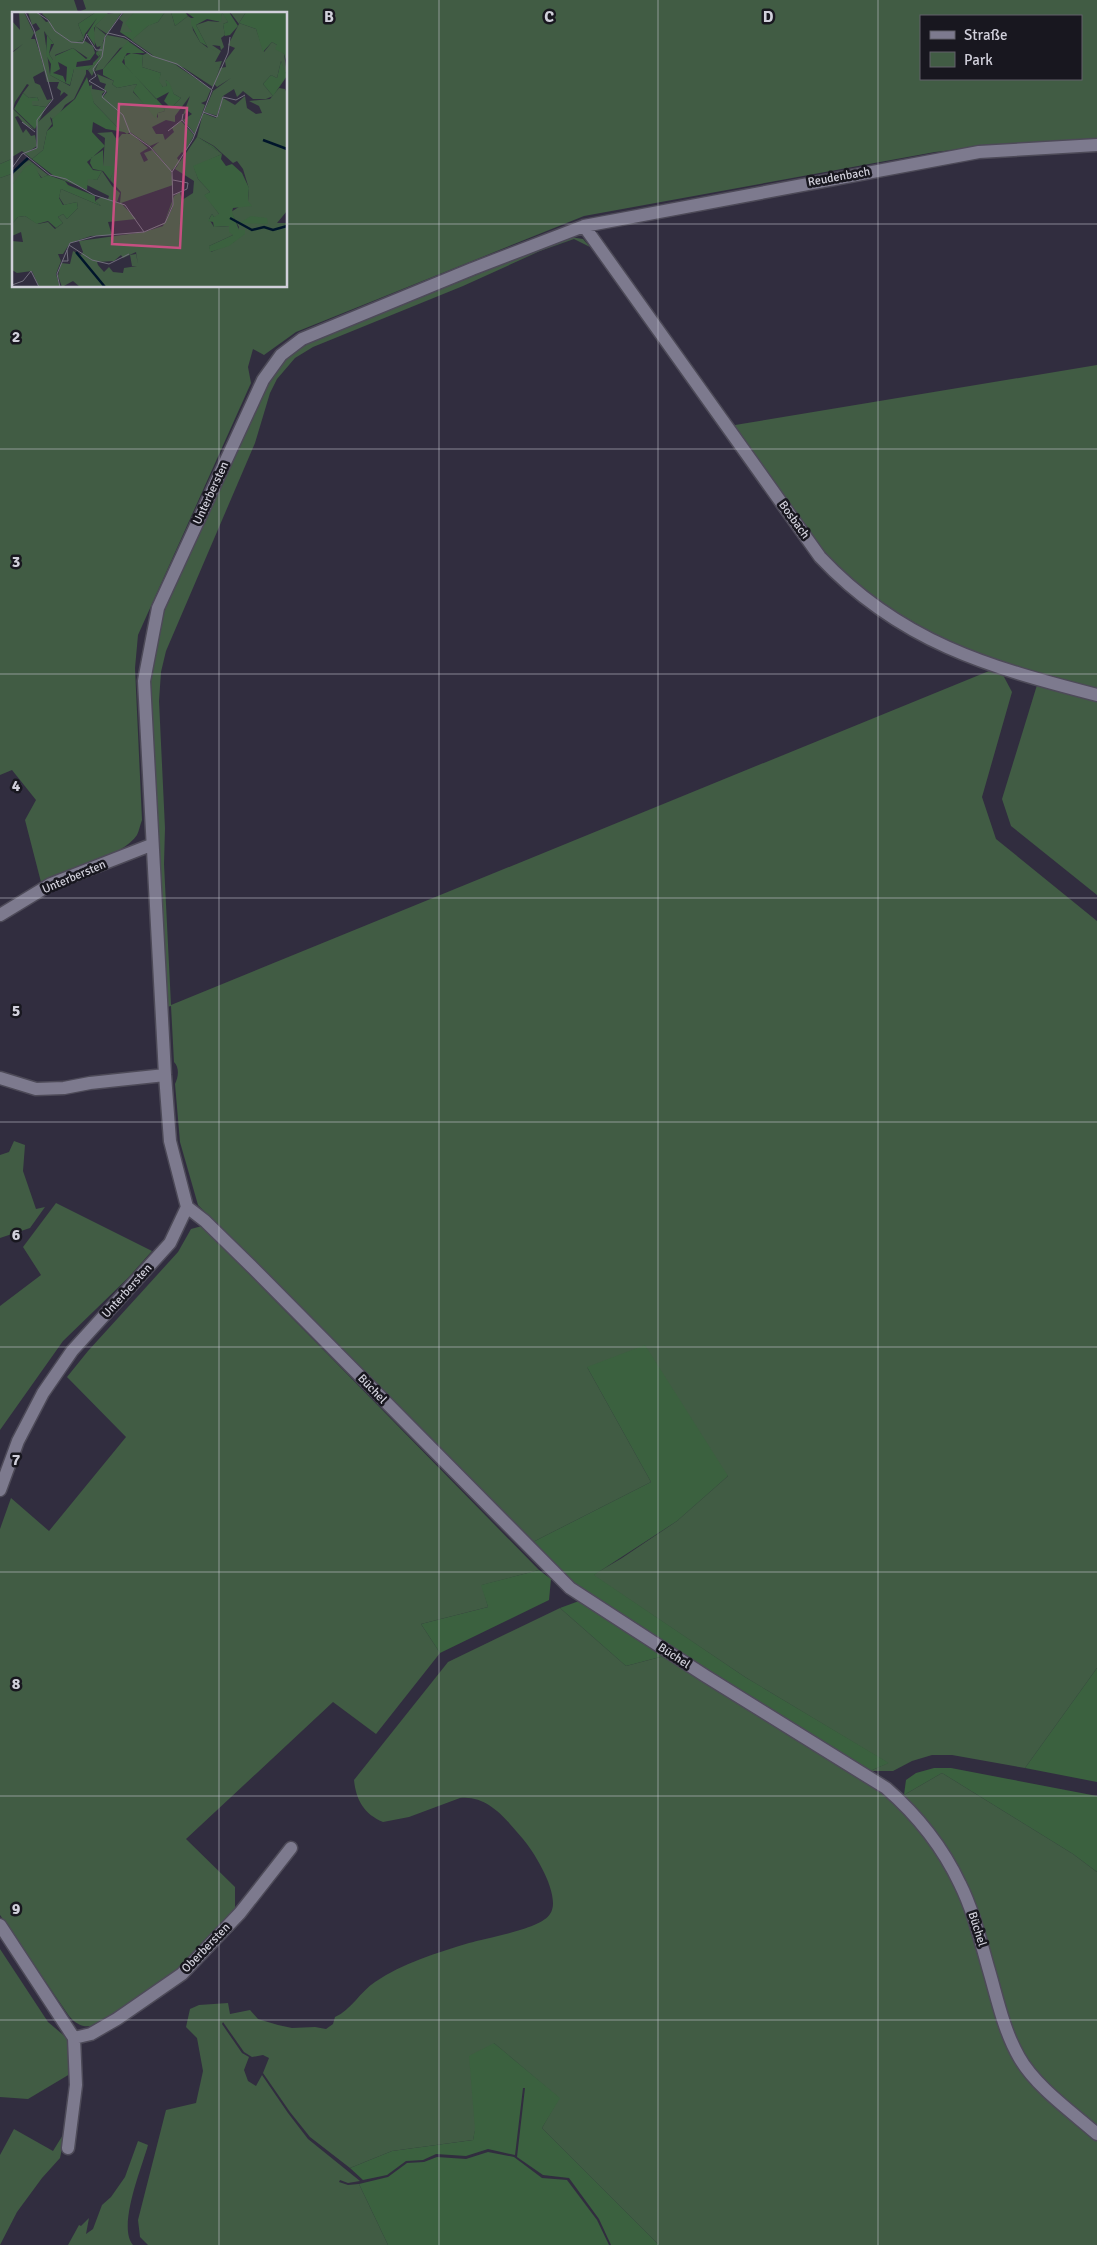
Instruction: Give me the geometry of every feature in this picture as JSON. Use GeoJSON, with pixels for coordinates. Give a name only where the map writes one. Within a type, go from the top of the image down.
{"type":"FeatureCollection","features":[{"type":"Feature","properties":{"kind":"street","name":"Reudenbach"},"geometry":{"type":"LineString","coordinates":[[472,269],[584,226],[979,152],[1097,145]]}},
{"type":"Feature","properties":{"kind":"street","name":"Bosbach"},"geometry":{"type":"LineString","coordinates":[[584,226],[814,549],[845,584],[893,619],[949,648],[1024,676],[1097,695]]}},
{"type":"Feature","properties":{"kind":"street","name":"Unterbersten"},"geometry":{"type":"LineString","coordinates":[[0,1490],[18,1442],[43,1393],[72,1351],[170,1243],[187,1206],[170,1142],[151,845],[144,682],[158,608],[263,380],[281,355],[302,339],[472,269]]}},
{"type":"Feature","properties":{"kind":"street","name":"Unterbersten"},"geometry":{"type":"LineString","coordinates":[[0,916],[51,884],[151,845]]}},
{"type":"Feature","properties":{"kind":"street"},"geometry":{"type":"LineString","coordinates":[[0,1078],[36,1089],[165,1075]]}},
{"type":"Feature","properties":{"kind":"street","name":"Büchel"},"geometry":{"type":"LineString","coordinates":[[187,1206],[246,1261],[570,1588],[704,1675],[886,1788],[898,1798],[942,1853],[961,1884],[975,1922],[1009,2036],[1019,2058],[1041,2084],[1097,2134]]}},
{"type":"Feature","properties":{"kind":"street","name":"Oberbersten"},"geometry":{"type":"LineString","coordinates":[[74,2038],[91,2034],[117,2019],[182,1974],[240,1913],[291,1848]]}},
{"type":"Feature","properties":{"kind":"street"},"geometry":{"type":"LineString","coordinates":[[0,1925],[74,2038],[76,2085],[68,2148]]}},
{"type":"Feature","properties":{"kind":"green space"},"geometry":{"type":"Polygon","coordinates":[[[0,0],[74,0],[78,12],[12,12],[12,159],[0,164],[0,0]]]}},
{"type":"Feature","properties":{"kind":"green space"},"geometry":{"type":"Polygon","coordinates":[[[83,0],[1097,0],[1097,139],[1005,144],[935,152],[584,216],[296,332],[264,355],[253,349],[248,367],[251,383],[138,635],[135,668],[142,820],[138,833],[120,850],[42,886],[25,820],[36,800],[12,770],[0,775],[0,178],[12,174],[12,288],[288,288],[288,12],[78,12],[86,9],[83,0]]]}},
{"type":"Feature","properties":{"kind":"green space"},"geometry":{"type":"Polygon","coordinates":[[[12,159],[12,174],[0,178],[0,164],[12,159]]]}},
{"type":"Feature","properties":{"kind":"green space"},"geometry":{"type":"Polygon","coordinates":[[[570,237],[583,239],[590,247],[574,239],[540,251],[463,286],[313,347],[295,358],[277,379],[270,393],[255,443],[166,651],[161,672],[159,701],[171,1005],[989,671],[1003,675],[1012,692],[982,797],[996,839],[1097,921],[1097,1668],[1025,1768],[952,1755],[932,1755],[912,1761],[893,1771],[870,1771],[888,1763],[745,1677],[593,1575],[677,1521],[728,1476],[587,1367],[651,1482],[531,1543],[198,1205],[180,1142],[175,1084],[178,1070],[174,1062],[171,1006],[167,1007],[151,721],[150,677],[158,631],[166,607],[265,388],[284,360],[309,343],[570,237]]]}},
{"type":"Feature","properties":{"kind":"green space"},"geometry":{"type":"Polygon","coordinates":[[[1097,365],[1097,689],[1006,665],[956,646],[874,600],[849,580],[823,552],[729,426],[1097,365]]]}},
{"type":"Feature","properties":{"kind":"green space"},"geometry":{"type":"Polygon","coordinates":[[[1037,685],[1097,701],[1097,895],[1011,826],[1002,799],[1037,685]]]}},
{"type":"Feature","properties":{"kind":"green space"},"geometry":{"type":"Polygon","coordinates":[[[14,1141],[25,1145],[23,1171],[36,1209],[45,1207],[30,1228],[0,1238],[0,1155],[9,1152],[14,1141]]]}},
{"type":"Feature","properties":{"kind":"green space"},"geometry":{"type":"Polygon","coordinates":[[[56,1203],[152,1251],[128,1278],[63,1341],[0,1430],[0,1306],[41,1275],[23,1247],[56,1203]]]}},
{"type":"Feature","properties":{"kind":"green space"},"geometry":{"type":"Polygon","coordinates":[[[202,1226],[539,1570],[482,1585],[488,1607],[421,1624],[440,1653],[376,1734],[333,1702],[186,1839],[235,1887],[235,1912],[180,1967],[153,1988],[97,2025],[85,2026],[78,2024],[69,2016],[0,1915],[0,1529],[11,1498],[49,1531],[126,1437],[67,1377],[88,1351],[178,1252],[191,1229],[202,1226]]]}},
{"type":"Feature","properties":{"kind":"green space"},"geometry":{"type":"Polygon","coordinates":[[[645,1345],[728,1476],[677,1521],[594,1575],[745,1677],[889,1763],[870,1771],[776,1715],[576,1585],[531,1543],[651,1482],[587,1367],[645,1345]]]}},
{"type":"Feature","properties":{"kind":"green space"},"geometry":{"type":"Polygon","coordinates":[[[539,1570],[551,1579],[549,1600],[440,1653],[421,1624],[488,1607],[481,1585],[539,1570]]]}},
{"type":"Feature","properties":{"kind":"green space"},"geometry":{"type":"Polygon","coordinates":[[[579,1601],[664,1656],[626,1666],[560,1608],[579,1601]]]}},
{"type":"Feature","properties":{"kind":"green space"},"geometry":{"type":"Polygon","coordinates":[[[560,1608],[626,1666],[664,1656],[889,1797],[907,1816],[938,1856],[956,1886],[971,1924],[1009,2047],[1097,2140],[1097,2245],[659,2245],[542,2128],[559,2098],[494,2043],[473,2140],[392,2151],[350,2168],[310,2137],[290,2112],[263,2073],[269,2058],[263,2055],[252,2057],[244,2052],[223,2022],[222,2024],[242,2053],[249,2057],[244,2070],[248,2081],[256,2086],[262,2075],[308,2139],[360,2181],[348,2183],[340,2180],[339,2182],[348,2185],[359,2184],[388,2245],[148,2245],[140,2237],[138,2220],[166,2110],[196,2103],[203,2071],[197,2038],[186,2027],[190,2009],[199,2005],[228,2003],[230,2014],[250,2010],[258,2019],[278,2025],[292,2028],[315,2027],[326,2029],[333,2024],[335,2017],[346,2010],[370,1986],[397,1969],[444,1951],[525,1928],[545,1919],[550,1914],[553,1906],[553,1897],[546,1875],[540,1864],[510,1824],[488,1804],[470,1798],[460,1798],[409,1817],[383,1822],[376,1819],[362,1806],[354,1780],[448,1662],[560,1608]]]}},
{"type":"Feature","properties":{"kind":"green space"},"geometry":{"type":"Polygon","coordinates":[[[1097,1668],[1097,1782],[1025,1768],[1097,1668]]]}},
{"type":"Feature","properties":{"kind":"green space"},"geometry":{"type":"Polygon","coordinates":[[[934,1768],[951,1768],[1097,1796],[1097,1872],[1073,1854],[942,1773],[904,1795],[906,1780],[916,1773],[934,1768]]]}},
{"type":"Feature","properties":{"kind":"green space"},"geometry":{"type":"Polygon","coordinates":[[[942,1773],[1073,1854],[1097,1872],[1097,2127],[1050,2086],[1026,2058],[1015,2037],[1007,2015],[975,1902],[966,1881],[946,1847],[904,1795],[942,1773]]]}},
{"type":"Feature","properties":{"kind":"green space"},"geometry":{"type":"Polygon","coordinates":[[[0,1949],[48,2022],[68,2039],[70,2074],[28,2099],[0,2097],[0,1949]]]}},
{"type":"Feature","properties":{"kind":"green space"},"geometry":{"type":"Polygon","coordinates":[[[494,2043],[560,2098],[542,2128],[659,2245],[611,2245],[599,2219],[569,2178],[543,2175],[517,2157],[525,2088],[523,2088],[515,2155],[488,2149],[466,2156],[436,2154],[423,2160],[406,2161],[387,2175],[363,2180],[350,2168],[392,2151],[473,2140],[475,2129],[469,2056],[494,2043]]]}},
{"type":"Feature","properties":{"kind":"green space"},"geometry":{"type":"Polygon","coordinates":[[[14,2129],[53,2151],[66,2130],[60,2158],[42,2178],[17,2212],[0,2245],[0,2155],[14,2129]]]}},
{"type":"Feature","properties":{"kind":"green space"},"geometry":{"type":"Polygon","coordinates":[[[138,2141],[148,2145],[129,2211],[129,2236],[133,2245],[68,2245],[79,2225],[81,2226],[89,2218],[86,2234],[93,2229],[102,2205],[111,2197],[125,2177],[138,2141]]]}},
{"type":"Feature","properties":{"kind":"green space"},"geometry":{"type":"Polygon","coordinates":[[[488,2152],[514,2157],[542,2178],[567,2180],[597,2220],[609,2245],[388,2245],[359,2184],[388,2177],[407,2163],[424,2162],[437,2157],[466,2159],[488,2152]]]}}]}
